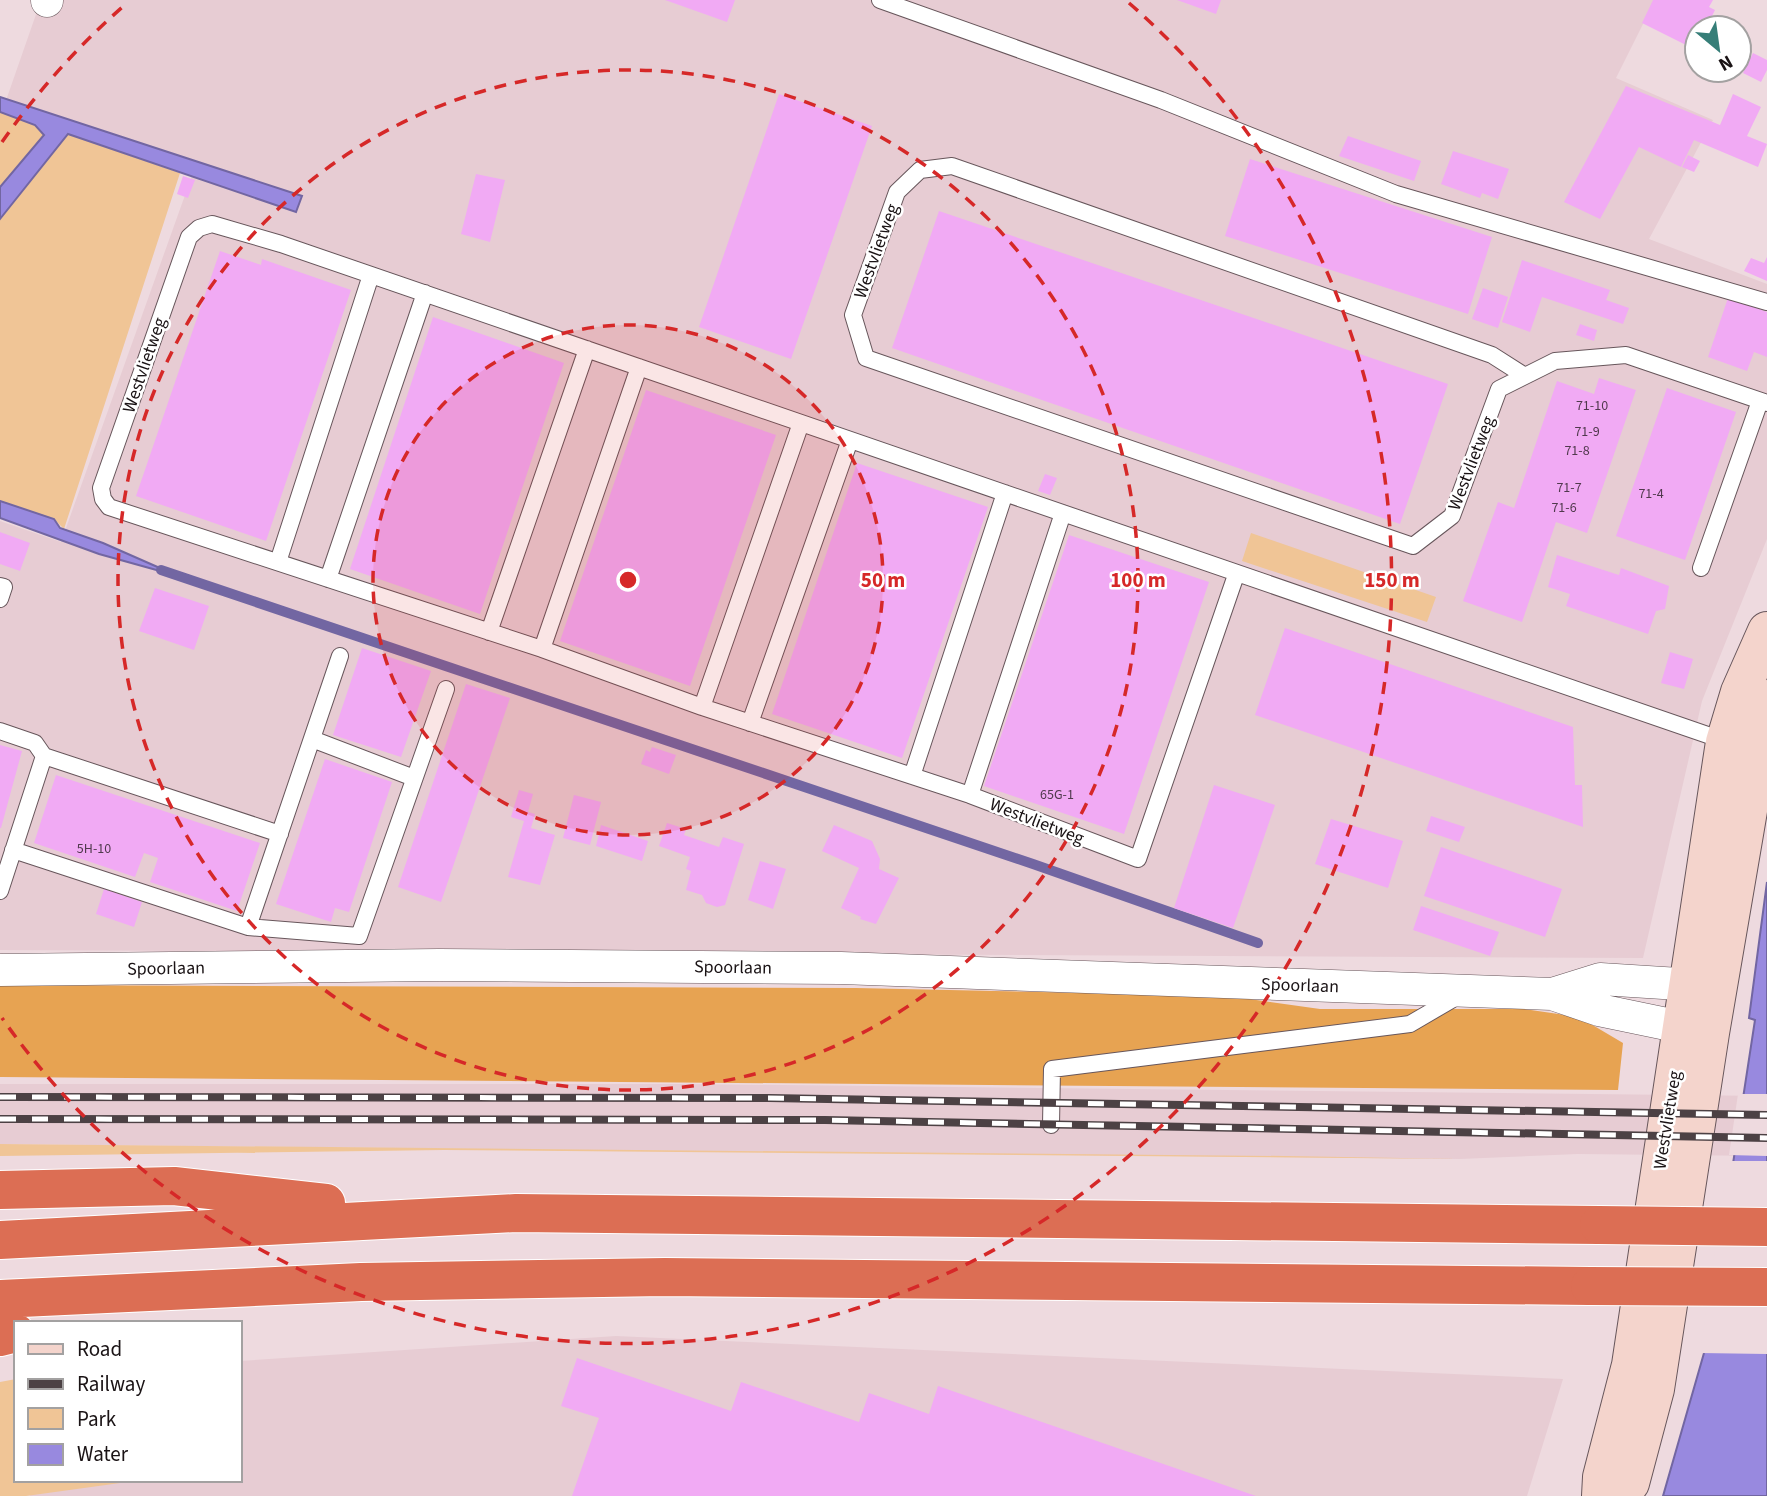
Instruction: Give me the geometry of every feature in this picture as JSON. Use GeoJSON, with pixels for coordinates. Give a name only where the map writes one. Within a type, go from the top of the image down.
{"type":"FeatureCollection","features":[{"type":"Feature","properties":{"kind":"highway"},"geometry":{"type":"LineString","coordinates":[[0,1190],[174,1186],[433,1215]]}},
{"type":"Feature","properties":{"kind":"highway"},"geometry":{"type":"LineString","coordinates":[[0,1240],[433,1215],[688,1213],[1767,1227]]}},
{"type":"Feature","properties":{"kind":"highway"},"geometry":{"type":"LineString","coordinates":[[0,1299],[361,1282],[665,1278],[1767,1287]]}},
{"type":"Feature","properties":{"kind":"highway"},"geometry":{"type":"LineString","coordinates":[[65,1321],[186,1290]]}},
{"type":"Feature","properties":{"kind":"street","name":"Westvlietweg"},"geometry":{"type":"LineString","coordinates":[[1601,1496],[1602,1476],[1630,1365],[1705,985],[1741,745],[1740,692],[1767,631]]}},
{"type":"Feature","properties":{"kind":"street","name":"Westvlietweg"},"geometry":{"type":"LineString","coordinates":[[1741,745],[1767,699]]}},
{"type":"Feature","properties":{"kind":"street","name":"Spoorlaan"},"geometry":{"type":"LineString","coordinates":[[0,970],[439,965],[841,968],[1552,994],[1599,1010],[1697,1030]]}},
{"type":"Feature","properties":{"kind":"street","name":"Spoorlaan"},"geometry":{"type":"LineString","coordinates":[[1552,994],[1600,979],[1705,985]]}},
{"type":"Feature","properties":{"kind":"street","name":"Westvlietweg"},"geometry":{"type":"LineString","coordinates":[[1620,1496],[1630,1483],[1655,1389],[1697,1030]]}},
{"type":"Feature","properties":{"kind":"lane"},"geometry":{"type":"LineString","coordinates":[[880,0],[1161,100],[1396,194],[1767,302]]}},
{"type":"Feature","properties":{"kind":"lane","name":"Westvlietweg"},"geometry":{"type":"LineString","coordinates":[[1525,376],[1492,355],[952,166],[920,170],[897,192],[853,316],[866,358],[1413,546],[1452,516],[1499,389],[1525,376],[1555,361],[1626,355],[1763,402]]}},
{"type":"Feature","properties":{"kind":"lane","name":"Westvlietweg"},"geometry":{"type":"LineString","coordinates":[[1236,575],[1138,859],[970,795],[702,707],[542,649],[109,507],[103,499],[101,488],[189,237],[199,228],[212,223],[425,293],[1236,575],[1741,745]]}},
{"type":"Feature","properties":{"kind":"lane"},"geometry":{"type":"LineString","coordinates":[[278,562],[371,275]]}},
{"type":"Feature","properties":{"kind":"lane"},"geometry":{"type":"LineString","coordinates":[[328,579],[425,293]]}},
{"type":"Feature","properties":{"kind":"lane"},"geometry":{"type":"LineString","coordinates":[[489,632],[587,349]]}},
{"type":"Feature","properties":{"kind":"lane"},"geometry":{"type":"LineString","coordinates":[[542,649],[639,367]]}},
{"type":"Feature","properties":{"kind":"lane"},"geometry":{"type":"LineString","coordinates":[[1701,568],[1763,402]]}},
{"type":"Feature","properties":{"kind":"lane"},"geometry":{"type":"LineString","coordinates":[[702,707],[802,423]]}},
{"type":"Feature","properties":{"kind":"lane"},"geometry":{"type":"LineString","coordinates":[[750,723],[850,440]]}},
{"type":"Feature","properties":{"kind":"lane"},"geometry":{"type":"LineString","coordinates":[[912,776],[1005,494]]}},
{"type":"Feature","properties":{"kind":"lane","name":"Westvlietweg"},"geometry":{"type":"LineString","coordinates":[[970,795],[1063,513]]}},
{"type":"Feature","properties":{"kind":"lane"},"geometry":{"type":"LineString","coordinates":[[0,586],[4,587],[0,599]]}},
{"type":"Feature","properties":{"kind":"lane"},"geometry":{"type":"LineString","coordinates":[[248,927],[340,656]]}},
{"type":"Feature","properties":{"kind":"lane"},"geometry":{"type":"LineString","coordinates":[[13,850],[248,927],[359,936],[446,689]]}},
{"type":"Feature","properties":{"kind":"lane"},"geometry":{"type":"LineString","coordinates":[[0,731],[35,743],[44,756],[280,834]]}},
{"type":"Feature","properties":{"kind":"lane"},"geometry":{"type":"LineString","coordinates":[[312,739],[414,778]]}},
{"type":"Feature","properties":{"kind":"lane"},"geometry":{"type":"LineString","coordinates":[[0,891],[44,756]]}},
{"type":"Feature","properties":{"kind":"lane"},"geometry":{"type":"LineString","coordinates":[[1051,1125],[1052,1069],[1410,1024],[1466,992]]}},
{"type":"Feature","properties":{"kind":"shaded area"},"geometry":{"type":"Polygon","coordinates":[[[41,0],[1655,0],[1616,78],[1713,120],[1649,239],[1767,284],[1767,539],[1702,701],[1643,958],[0,950],[0,521],[61,542],[194,170],[3,109],[41,0]]]}},
{"type":"Feature","properties":{"kind":"shaded area"},"geometry":{"type":"Polygon","coordinates":[[[0,985],[856,988],[1228,996],[1320,1009],[1524,1009],[1579,1017],[1623,1043],[1618,1090],[0,1077],[0,985]]]}},
{"type":"Feature","properties":{"kind":"shaded area"},"geometry":{"type":"Polygon","coordinates":[[[0,1084],[684,1084],[1767,1096],[1767,1156],[1578,1154],[1460,1159],[0,1144],[0,1084]]]}},
{"type":"Feature","properties":{"kind":"shaded area"},"geometry":{"type":"Polygon","coordinates":[[[616,1336],[1563,1379],[1527,1496],[30,1496],[37,1482],[242,1482],[242,1361],[616,1336]]]}},
{"type":"Feature","properties":{"kind":"green space"},"geometry":{"type":"Polygon","coordinates":[[[0,112],[35,125],[44,134],[42,141],[0,187],[0,112]]]}},
{"type":"Feature","properties":{"kind":"green space"},"geometry":{"type":"Polygon","coordinates":[[[68,134],[180,173],[64,529],[54,519],[0,501],[0,215],[68,134]]]}},
{"type":"Feature","properties":{"kind":"green space"},"geometry":{"type":"Polygon","coordinates":[[[1251,533],[1436,597],[1427,622],[1242,561],[1251,533]]]}},
{"type":"Feature","properties":{"kind":"green space"},"geometry":{"type":"Polygon","coordinates":[[[0,1144],[1460,1159],[444,1150],[0,1156],[0,1144]]]}},
{"type":"Feature","properties":{"kind":"green space"},"geometry":{"type":"Polygon","coordinates":[[[14,1379],[14,1482],[128,1482],[26,1496],[0,1496],[0,1382],[14,1379]]]}},
{"type":"Feature","properties":{"kind":"water"},"geometry":{"type":"Polygon","coordinates":[[[0,97],[302,196],[296,212],[68,134],[0,219],[0,187],[44,135],[35,125],[0,112],[0,97]]]}},
{"type":"Feature","properties":{"kind":"water"},"geometry":{"type":"Polygon","coordinates":[[[0,501],[54,519],[60,528],[103,543],[178,576],[99,554],[0,518],[0,501]]]}},
{"type":"Feature","properties":{"kind":"water"},"geometry":{"type":"Polygon","coordinates":[[[1767,882],[1767,1496],[1663,1496],[1704,1353],[1755,1020],[1749,1018],[1767,882]]]}},
{"type":"Feature","properties":{"kind":"pier"},"geometry":{"type":"Polygon","coordinates":[[[1738,1094],[1767,1094],[1767,1156],[1729,1155],[1738,1094]]]}},
{"type":"Feature","properties":{"kind":"pier"},"geometry":{"type":"Polygon","coordinates":[[[1728,1161],[1767,1161],[1767,1354],[1700,1353],[1728,1161]]]}},
{"type":"Feature","properties":{"kind":"building"},"geometry":{"type":"Polygon","coordinates":[[[665,0],[735,0],[727,22],[665,0]]]}},
{"type":"Feature","properties":{"kind":"building"},"geometry":{"type":"Polygon","coordinates":[[[1177,0],[1221,0],[1216,14],[1177,0]]]}},
{"type":"Feature","properties":{"kind":"building"},"geometry":{"type":"Polygon","coordinates":[[[1653,0],[1713,0],[1709,7],[1715,10],[1713,14],[1683,14],[1683,44],[1642,23],[1653,0]]]}},
{"type":"Feature","properties":{"kind":"building"},"geometry":{"type":"Polygon","coordinates":[[[1753,53],[1767,60],[1767,70],[1761,82],[1753,78],[1753,53]]]}},
{"type":"Feature","properties":{"kind":"building"},"geometry":{"type":"Polygon","coordinates":[[[1626,86],[1720,125],[1733,94],[1761,107],[1747,136],[1767,144],[1758,167],[1694,140],[1681,167],[1639,147],[1600,219],[1564,202],[1626,86]]]}},
{"type":"Feature","properties":{"kind":"building"},"geometry":{"type":"Polygon","coordinates":[[[779,94],[872,126],[791,359],[699,327],[779,94]]]}},
{"type":"Feature","properties":{"kind":"building"},"geometry":{"type":"Polygon","coordinates":[[[1348,136],[1421,161],[1414,181],[1339,156],[1348,136]]]}},
{"type":"Feature","properties":{"kind":"building"},"geometry":{"type":"Polygon","coordinates":[[[1453,151],[1509,169],[1498,199],[1482,193],[1480,198],[1441,184],[1453,151]]]}},
{"type":"Feature","properties":{"kind":"building"},"geometry":{"type":"Polygon","coordinates":[[[1688,155],[1700,161],[1694,172],[1682,167],[1688,155]]]}},
{"type":"Feature","properties":{"kind":"building"},"geometry":{"type":"Polygon","coordinates":[[[1250,159],[1492,237],[1468,314],[1225,236],[1250,159]]]}},
{"type":"Feature","properties":{"kind":"building"},"geometry":{"type":"Polygon","coordinates":[[[476,174],[505,180],[490,242],[461,234],[476,174]]]}},
{"type":"Feature","properties":{"kind":"building"},"geometry":{"type":"Polygon","coordinates":[[[183,176],[195,180],[188,198],[177,194],[183,176]]]}},
{"type":"Feature","properties":{"kind":"building"},"geometry":{"type":"Polygon","coordinates":[[[939,211],[1448,384],[1400,524],[892,348],[939,211]]]}},
{"type":"Feature","properties":{"kind":"building"},"geometry":{"type":"Polygon","coordinates":[[[220,251],[261,265],[262,259],[351,290],[266,541],[136,496],[220,251]]]}},
{"type":"Feature","properties":{"kind":"building"},"geometry":{"type":"Polygon","coordinates":[[[1767,257],[1767,281],[1744,271],[1751,258],[1764,263],[1767,257]]]}},
{"type":"Feature","properties":{"kind":"building"},"geometry":{"type":"Polygon","coordinates":[[[1522,260],[1610,290],[1606,300],[1629,308],[1623,324],[1542,297],[1530,332],[1502,322],[1522,260]]]}},
{"type":"Feature","properties":{"kind":"building"},"geometry":{"type":"Polygon","coordinates":[[[1483,288],[1508,297],[1498,328],[1472,319],[1483,288]]]}},
{"type":"Feature","properties":{"kind":"building"},"geometry":{"type":"Polygon","coordinates":[[[1728,298],[1767,312],[1767,357],[1754,352],[1747,371],[1708,357],[1728,298]]]}},
{"type":"Feature","properties":{"kind":"building"},"geometry":{"type":"Polygon","coordinates":[[[433,317],[564,363],[480,614],[350,569],[433,317]]]}},
{"type":"Feature","properties":{"kind":"building"},"geometry":{"type":"Polygon","coordinates":[[[1580,324],[1597,330],[1594,341],[1576,335],[1580,324]]]}},
{"type":"Feature","properties":{"kind":"building"},"geometry":{"type":"Polygon","coordinates":[[[1599,378],[1636,390],[1587,533],[1556,522],[1522,622],[1463,601],[1498,502],[1514,508],[1557,381],[1594,394],[1599,378]]]}},
{"type":"Feature","properties":{"kind":"building"},"geometry":{"type":"Polygon","coordinates":[[[1667,388],[1736,412],[1685,560],[1616,536],[1667,388]]]}},
{"type":"Feature","properties":{"kind":"building"},"geometry":{"type":"Polygon","coordinates":[[[646,390],[776,435],[690,686],[560,641],[646,390]]]}},
{"type":"Feature","properties":{"kind":"building"},"geometry":{"type":"Polygon","coordinates":[[[857,463],[988,507],[902,758],[772,714],[857,463]]]}},
{"type":"Feature","properties":{"kind":"building"},"geometry":{"type":"Polygon","coordinates":[[[1045,474],[1057,478],[1050,495],[1038,491],[1045,474]]]}},
{"type":"Feature","properties":{"kind":"building"},"geometry":{"type":"Polygon","coordinates":[[[0,532],[30,543],[20,571],[0,564],[0,532]]]}},
{"type":"Feature","properties":{"kind":"building"},"geometry":{"type":"Polygon","coordinates":[[[1069,535],[1209,582],[1124,834],[984,786],[1069,535]]]}},
{"type":"Feature","properties":{"kind":"building"},"geometry":{"type":"Polygon","coordinates":[[[1557,555],[1619,575],[1621,568],[1669,586],[1665,609],[1656,611],[1648,634],[1566,606],[1570,594],[1548,587],[1557,555]]]}},
{"type":"Feature","properties":{"kind":"building"},"geometry":{"type":"Polygon","coordinates":[[[155,588],[209,606],[194,650],[139,631],[155,588]]]}},
{"type":"Feature","properties":{"kind":"building"},"geometry":{"type":"Polygon","coordinates":[[[1285,628],[1573,727],[1575,785],[1582,785],[1583,827],[1255,715],[1285,628]]]}},
{"type":"Feature","properties":{"kind":"building"},"geometry":{"type":"Polygon","coordinates":[[[362,648],[431,671],[401,757],[333,735],[362,648]]]}},
{"type":"Feature","properties":{"kind":"building"},"geometry":{"type":"Polygon","coordinates":[[[1670,652],[1693,659],[1684,689],[1661,683],[1670,652]]]}},
{"type":"Feature","properties":{"kind":"building"},"geometry":{"type":"Polygon","coordinates":[[[466,684],[510,698],[441,902],[398,887],[466,684]]]}},
{"type":"Feature","properties":{"kind":"building"},"geometry":{"type":"Polygon","coordinates":[[[0,745],[22,751],[1,828],[0,828],[0,745]]]}},
{"type":"Feature","properties":{"kind":"building"},"geometry":{"type":"Polygon","coordinates":[[[652,747],[676,755],[669,774],[641,764],[646,750],[650,752],[652,747]]]}},
{"type":"Feature","properties":{"kind":"building"},"geometry":{"type":"Polygon","coordinates":[[[325,759],[392,782],[349,912],[335,908],[331,922],[276,904],[325,759]]]}},
{"type":"Feature","properties":{"kind":"building"},"geometry":{"type":"Polygon","coordinates":[[[56,775],[260,843],[237,911],[150,882],[158,858],[144,853],[135,877],[34,843],[56,775]]]}},
{"type":"Feature","properties":{"kind":"building"},"geometry":{"type":"Polygon","coordinates":[[[1214,785],[1275,805],[1233,928],[1174,908],[1214,785]]]}},
{"type":"Feature","properties":{"kind":"building"},"geometry":{"type":"Polygon","coordinates":[[[519,790],[533,794],[528,812],[535,814],[531,828],[555,835],[540,885],[508,877],[524,821],[511,817],[519,790]]]}},
{"type":"Feature","properties":{"kind":"building"},"geometry":{"type":"Polygon","coordinates":[[[574,795],[601,802],[590,845],[563,838],[574,795]]]}},
{"type":"Feature","properties":{"kind":"building"},"geometry":{"type":"Polygon","coordinates":[[[1431,816],[1465,827],[1459,842],[1426,831],[1431,816]]]}},
{"type":"Feature","properties":{"kind":"building"},"geometry":{"type":"Polygon","coordinates":[[[1331,819],[1403,841],[1388,888],[1315,864],[1331,819]]]}},
{"type":"Feature","properties":{"kind":"building"},"geometry":{"type":"Polygon","coordinates":[[[667,823],[686,829],[684,835],[719,847],[723,837],[744,844],[725,905],[717,907],[706,903],[702,895],[686,890],[691,871],[686,869],[690,857],[659,846],[667,823]]]}},
{"type":"Feature","properties":{"kind":"building"},"geometry":{"type":"Polygon","coordinates":[[[601,825],[648,841],[642,861],[596,846],[601,825]]]}},
{"type":"Feature","properties":{"kind":"building"},"geometry":{"type":"Polygon","coordinates":[[[834,825],[872,841],[880,859],[879,869],[899,878],[876,924],[860,919],[861,917],[841,908],[859,868],[822,851],[834,825]]]}},
{"type":"Feature","properties":{"kind":"building"},"geometry":{"type":"Polygon","coordinates":[[[1441,847],[1562,889],[1545,937],[1424,896],[1441,847]]]}},
{"type":"Feature","properties":{"kind":"building"},"geometry":{"type":"Polygon","coordinates":[[[760,861],[786,869],[773,909],[748,900],[760,861]]]}},
{"type":"Feature","properties":{"kind":"building"},"geometry":{"type":"Polygon","coordinates":[[[104,889],[142,902],[134,927],[96,914],[104,889]]]}},
{"type":"Feature","properties":{"kind":"building"},"geometry":{"type":"Polygon","coordinates":[[[1421,906],[1499,932],[1490,956],[1413,930],[1421,906]]]}},
{"type":"Feature","properties":{"kind":"building"},"geometry":{"type":"Polygon","coordinates":[[[577,1358],[731,1411],[741,1382],[859,1422],[869,1393],[929,1414],[938,1386],[1256,1496],[572,1496],[599,1418],[561,1406],[577,1358]]]}},
{"type":"Feature","properties":{"kind":"waterway"},"geometry":{"type":"LineString","coordinates":[[161,570],[1033,864],[1258,943]]}},
{"type":"Feature","properties":{"kind":"railway"},"geometry":{"type":"LineString","coordinates":[[0,1097],[769,1098],[1767,1115]]}},
{"type":"Feature","properties":{"kind":"railway"},"geometry":{"type":"LineString","coordinates":[[0,1119],[825,1120],[1767,1138]]}}]}
